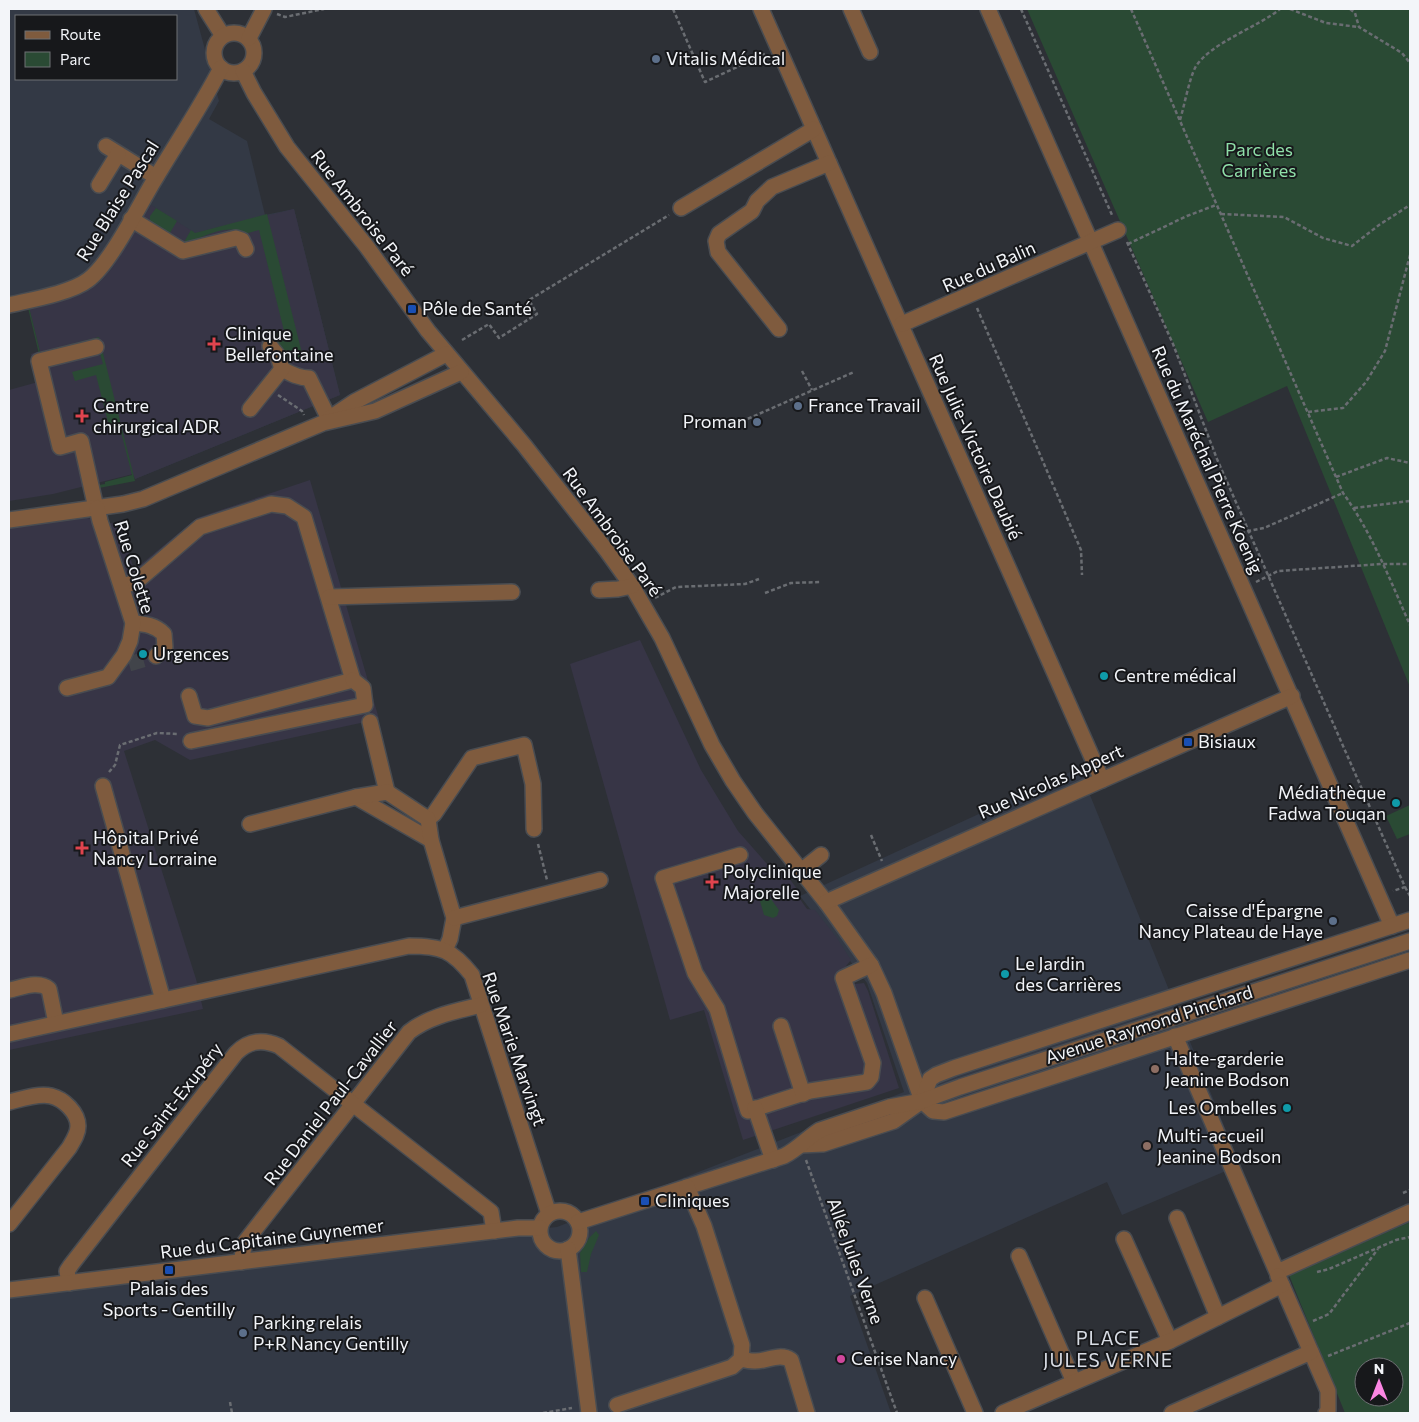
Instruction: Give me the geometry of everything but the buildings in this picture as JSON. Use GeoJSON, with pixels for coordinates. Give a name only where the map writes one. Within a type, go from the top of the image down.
{"type":"FeatureCollection","features":[{"type":"Feature","properties":{"kind":"street"},"geometry":{"type":"LineString","coordinates":[[206,9],[222,36]]}},
{"type":"Feature","properties":{"kind":"street"},"geometry":{"type":"LineString","coordinates":[[249,38],[264,9]]}},
{"type":"Feature","properties":{"kind":"street","name":"Rue Julie-Victoire Daubié"},"geometry":{"type":"LineString","coordinates":[[761,9],[902,324],[1102,780]]}},
{"type":"Feature","properties":{"kind":"street"},"geometry":{"type":"LineString","coordinates":[[851,9],[870,52]]}},
{"type":"Feature","properties":{"kind":"street","name":"Rue du Maréchal Pierre Koenig"},"geometry":{"type":"LineString","coordinates":[[988,9],[1392,926]]}},
{"type":"Feature","properties":{"kind":"street"},"geometry":{"type":"LineString","coordinates":[[236,32],[249,38],[253,43],[255,56],[249,67],[243,71],[232,73],[217,64],[214,52],[222,36],[236,32]]}},
{"type":"Feature","properties":{"kind":"street","name":"Rue Blaise Pascal"},"geometry":{"type":"LineString","coordinates":[[9,305],[77,286],[87,282],[93,276],[111,254],[210,90],[221,68]]}},
{"type":"Feature","properties":{"kind":"street","name":"Rue Ambroise Paré"},"geometry":{"type":"LineString","coordinates":[[243,71],[254,93],[287,147],[367,247],[446,354],[530,452],[632,586],[674,661],[712,745],[733,781],[754,813],[826,902],[871,965],[884,993],[922,1101]]}},
{"type":"Feature","properties":{"kind":"street"},"geometry":{"type":"LineString","coordinates":[[681,208],[814,129]]}},
{"type":"Feature","properties":{"kind":"street"},"geometry":{"type":"LineString","coordinates":[[99,185],[112,150],[156,177]]}},
{"type":"Feature","properties":{"kind":"street"},"geometry":{"type":"LineString","coordinates":[[779,328],[718,252],[716,241],[719,234],[752,211],[757,201],[772,187],[829,163]]}},
{"type":"Feature","properties":{"kind":"street"},"geometry":{"type":"LineString","coordinates":[[131,219],[183,251],[236,238],[242,240],[246,249]]}},
{"type":"Feature","properties":{"kind":"street","name":"Rue du Balin"},"geometry":{"type":"LineString","coordinates":[[902,324],[1118,230]]}},
{"type":"Feature","properties":{"kind":"street"},"geometry":{"type":"LineString","coordinates":[[270,346],[278,356],[282,366],[292,375],[309,378],[326,421]]}},
{"type":"Feature","properties":{"kind":"street"},"geometry":{"type":"LineString","coordinates":[[96,347],[39,361],[60,447],[81,441],[97,508]]}},
{"type":"Feature","properties":{"kind":"street","name":"Rue Colette"},"geometry":{"type":"LineString","coordinates":[[9,520],[97,508],[143,499],[326,421],[354,402],[446,354]]}},
{"type":"Feature","properties":{"kind":"street"},"geometry":{"type":"LineString","coordinates":[[250,409],[282,366]]}},
{"type":"Feature","properties":{"kind":"street","name":"Rue Colette"},"geometry":{"type":"LineString","coordinates":[[326,421],[375,411],[462,372]]}},
{"type":"Feature","properties":{"kind":"street"},"geometry":{"type":"LineString","coordinates":[[122,586],[136,582],[200,527],[271,504],[287,506],[304,517],[353,680],[363,688],[365,705],[191,741]]}},
{"type":"Feature","properties":{"kind":"street","name":"Rue Colette"},"geometry":{"type":"LineString","coordinates":[[67,688],[108,677],[124,664],[133,623],[97,508]]}},
{"type":"Feature","properties":{"kind":"street"},"geometry":{"type":"LineString","coordinates":[[599,590],[632,586]]}},
{"type":"Feature","properties":{"kind":"street"},"geometry":{"type":"LineString","coordinates":[[329,597],[512,592]]}},
{"type":"Feature","properties":{"kind":"street"},"geometry":{"type":"LineString","coordinates":[[133,623],[151,625],[164,634],[165,647],[156,656]]}},
{"type":"Feature","properties":{"kind":"street"},"geometry":{"type":"LineString","coordinates":[[188,696],[194,716],[208,718],[353,680]]}},
{"type":"Feature","properties":{"kind":"street","name":"Rue Nicolas Appert"},"geometry":{"type":"LineString","coordinates":[[826,902],[1292,696]]}},
{"type":"Feature","properties":{"kind":"street"},"geometry":{"type":"LineString","coordinates":[[370,722],[387,792]]}},
{"type":"Feature","properties":{"kind":"street"},"geometry":{"type":"LineString","coordinates":[[428,819],[434,814],[472,758],[524,746],[533,784],[534,828]]}},
{"type":"Feature","properties":{"kind":"street"},"geometry":{"type":"LineString","coordinates":[[103,786],[163,1000]]}},
{"type":"Feature","properties":{"kind":"street"},"geometry":{"type":"LineString","coordinates":[[250,824],[356,797],[387,792],[428,819],[431,840],[454,918],[450,939],[445,950]]}},
{"type":"Feature","properties":{"kind":"street"},"geometry":{"type":"LineString","coordinates":[[356,797],[431,840]]}},
{"type":"Feature","properties":{"kind":"street"},"geometry":{"type":"LineString","coordinates":[[740,855],[663,878],[695,973],[717,1009],[748,1110],[802,1094],[866,1082],[871,1077],[873,1063],[843,978],[871,965]]}},
{"type":"Feature","properties":{"kind":"street"},"geometry":{"type":"LineString","coordinates":[[801,871],[822,855]]}},
{"type":"Feature","properties":{"kind":"street"},"geometry":{"type":"LineString","coordinates":[[454,918],[600,880]]}},
{"type":"Feature","properties":{"kind":"street","name":"Avenue Raymond Pinchard"},"geometry":{"type":"LineString","coordinates":[[922,1101],[930,1079],[936,1075],[1410,921]]}},
{"type":"Feature","properties":{"kind":"street"},"geometry":{"type":"LineString","coordinates":[[1376,932],[1373,943],[1375,952],[1390,967]]}},
{"type":"Feature","properties":{"kind":"street","name":"Avenue Raymond Pinchard"},"geometry":{"type":"LineString","coordinates":[[578,1222],[773,1160],[792,1152],[811,1135],[820,1130],[889,1107],[922,1101],[960,1086],[1410,941]]}},
{"type":"Feature","properties":{"kind":"street","name":"Rue Marie Marvingt"},"geometry":{"type":"LineString","coordinates":[[9,1032],[409,946],[426,946],[445,950],[458,958],[472,975],[549,1214]]}},
{"type":"Feature","properties":{"kind":"street","name":"Avenue Raymond Pinchard"},"geometry":{"type":"LineString","coordinates":[[922,1101],[933,1110],[944,1112],[1410,960]]}},
{"type":"Feature","properties":{"kind":"street"},"geometry":{"type":"LineString","coordinates":[[9,990],[39,984],[49,988],[56,1023]]}},
{"type":"Feature","properties":{"kind":"street","name":"Rue Daniel Paul-Cavallier"},"geometry":{"type":"LineString","coordinates":[[241,1262],[245,1242],[409,1032],[419,1024],[481,1005]]}},
{"type":"Feature","properties":{"kind":"street"},"geometry":{"type":"LineString","coordinates":[[781,1026],[802,1094]]}},
{"type":"Feature","properties":{"kind":"street"},"geometry":{"type":"LineString","coordinates":[[1175,1036],[1328,1391],[1328,1411],[1326,1413]]}},
{"type":"Feature","properties":{"kind":"street","name":"Rue Saint-Exupéry"},"geometry":{"type":"LineString","coordinates":[[69,1283],[67,1271],[71,1265],[243,1046],[259,1041],[269,1041],[279,1046],[491,1212],[494,1231]]}},
{"type":"Feature","properties":{"kind":"street"},"geometry":{"type":"LineString","coordinates":[[9,1102],[50,1095],[61,1100],[69,1107],[75,1114],[78,1126],[69,1148],[9,1224]]}},
{"type":"Feature","properties":{"kind":"street"},"geometry":{"type":"LineString","coordinates":[[755,1108],[773,1160]]}},
{"type":"Feature","properties":{"kind":"street"},"geometry":{"type":"LineString","coordinates":[[616,1406],[732,1367],[741,1359],[743,1352],[739,1336],[704,1226],[687,1187]]}},
{"type":"Feature","properties":{"kind":"street"},"geometry":{"type":"LineString","coordinates":[[562,1211],[569,1213],[578,1222],[580,1230],[579,1239],[574,1246],[568,1249],[556,1251],[547,1246],[541,1238],[540,1228],[543,1220],[549,1214],[562,1211]]}},
{"type":"Feature","properties":{"kind":"street"},"geometry":{"type":"LineString","coordinates":[[1003,1413],[1170,1341],[1218,1318],[1279,1279],[1303,1260],[1410,1212]]}},
{"type":"Feature","properties":{"kind":"street"},"geometry":{"type":"LineString","coordinates":[[1177,1218],[1218,1318]]}},
{"type":"Feature","properties":{"kind":"street","name":"Rue du Capitaine Guynemer"},"geometry":{"type":"LineString","coordinates":[[9,1290],[518,1228],[540,1228]]}},
{"type":"Feature","properties":{"kind":"street"},"geometry":{"type":"LineString","coordinates":[[1124,1239],[1170,1341]]}},
{"type":"Feature","properties":{"kind":"street"},"geometry":{"type":"LineString","coordinates":[[568,1249],[589,1413]]}},
{"type":"Feature","properties":{"kind":"street"},"geometry":{"type":"LineString","coordinates":[[1019,1256],[1074,1382]]}},
{"type":"Feature","properties":{"kind":"street"},"geometry":{"type":"LineString","coordinates":[[925,1298],[975,1413]]}},
{"type":"Feature","properties":{"kind":"street"},"geometry":{"type":"LineString","coordinates":[[741,1359],[754,1362],[787,1357],[791,1360],[808,1413]]}},
{"type":"Feature","properties":{"kind":"street"},"geometry":{"type":"LineString","coordinates":[[1172,1413],[1313,1357]]}},
{"type":"Feature","properties":{"kind":"path"},"geometry":{"type":"LineString","coordinates":[[264,9],[285,17],[324,9]]}},
{"type":"Feature","properties":{"kind":"path"},"geometry":{"type":"LineString","coordinates":[[673,9],[705,82],[779,49]]}},
{"type":"Feature","properties":{"kind":"path"},"geometry":{"type":"LineString","coordinates":[[1021,9],[1118,230]]}},
{"type":"Feature","properties":{"kind":"path"},"geometry":{"type":"LineString","coordinates":[[1131,9],[1342,493],[1354,508],[1373,542],[1410,625]]}},
{"type":"Feature","properties":{"kind":"path"},"geometry":{"type":"LineString","coordinates":[[1290,9],[1326,23],[1359,27],[1402,53],[1410,63]]}},
{"type":"Feature","properties":{"kind":"path"},"geometry":{"type":"LineString","coordinates":[[1350,9],[1355,14],[1359,27]]}},
{"type":"Feature","properties":{"kind":"path"},"geometry":{"type":"LineString","coordinates":[[1180,120],[1196,68],[1206,55],[1248,28],[1269,18],[1277,10]]}},
{"type":"Feature","properties":{"kind":"path"},"geometry":{"type":"LineString","coordinates":[[1216,205],[1187,216],[1128,244],[1173,344],[1217,459],[1404,887],[1410,896]]}},
{"type":"Feature","properties":{"kind":"path"},"geometry":{"type":"LineString","coordinates":[[1220,214],[1284,217],[1323,238],[1352,246],[1379,225],[1410,205]]}},
{"type":"Feature","properties":{"kind":"path"},"geometry":{"type":"LineString","coordinates":[[462,340],[490,324],[499,338],[538,314],[529,300],[681,208]]}},
{"type":"Feature","properties":{"kind":"path"},"geometry":{"type":"LineString","coordinates":[[1307,412],[1343,408],[1366,382],[1385,351],[1410,255]]}},
{"type":"Feature","properties":{"kind":"path"},"geometry":{"type":"LineString","coordinates":[[1406,268],[1410,269]]}},
{"type":"Feature","properties":{"kind":"path"},"geometry":{"type":"LineString","coordinates":[[971,295],[1081,550],[1082,575]]}},
{"type":"Feature","properties":{"kind":"path"},"geometry":{"type":"LineString","coordinates":[[282,366],[321,355]]}},
{"type":"Feature","properties":{"kind":"path"},"geometry":{"type":"LineString","coordinates":[[802,371],[812,390]]}},
{"type":"Feature","properties":{"kind":"path"},"geometry":{"type":"LineString","coordinates":[[736,424],[795,400],[812,390],[854,372]]}},
{"type":"Feature","properties":{"kind":"path"},"geometry":{"type":"LineString","coordinates":[[267,387],[302,411],[304,415]]}},
{"type":"Feature","properties":{"kind":"path"},"geometry":{"type":"LineString","coordinates":[[1336,477],[1387,458],[1410,463]]}},
{"type":"Feature","properties":{"kind":"path"},"geometry":{"type":"LineString","coordinates":[[1237,535],[1249,530],[1264,528],[1342,493]]}},
{"type":"Feature","properties":{"kind":"path"},"geometry":{"type":"LineString","coordinates":[[1354,508],[1410,501]]}},
{"type":"Feature","properties":{"kind":"path"},"geometry":{"type":"LineString","coordinates":[[1243,588],[1278,571],[1410,564]]}},
{"type":"Feature","properties":{"kind":"path"},"geometry":{"type":"LineString","coordinates":[[643,605],[676,587],[745,584],[759,579]]}},
{"type":"Feature","properties":{"kind":"path"},"geometry":{"type":"LineString","coordinates":[[766,593],[791,583],[820,582]]}},
{"type":"Feature","properties":{"kind":"path"},"geometry":{"type":"LineString","coordinates":[[103,786],[105,778],[115,765],[120,745],[123,743],[163,732],[182,734],[191,741]]}},
{"type":"Feature","properties":{"kind":"path"},"geometry":{"type":"LineString","coordinates":[[534,828],[550,893]]}},
{"type":"Feature","properties":{"kind":"path"},"geometry":{"type":"LineString","coordinates":[[871,835],[883,863]]}},
{"type":"Feature","properties":{"kind":"path"},"geometry":{"type":"LineString","coordinates":[[1379,897],[1404,887]]}},
{"type":"Feature","properties":{"kind":"path","name":"Allée Jules Verne"},"geometry":{"type":"LineString","coordinates":[[801,1145],[897,1413]]}},
{"type":"Feature","properties":{"kind":"path"},"geometry":{"type":"LineString","coordinates":[[1403,1193],[1410,1190]]}},
{"type":"Feature","properties":{"kind":"path"},"geometry":{"type":"LineString","coordinates":[[1303,1260],[1310,1270],[1319,1272],[1380,1246],[1410,1237]]}},
{"type":"Feature","properties":{"kind":"path"},"geometry":{"type":"LineString","coordinates":[[1300,1326],[1329,1314],[1380,1246]]}},
{"type":"Feature","properties":{"kind":"path"},"geometry":{"type":"LineString","coordinates":[[1313,1357],[1410,1323]]}},
{"type":"Feature","properties":{"kind":"path"},"geometry":{"type":"LineString","coordinates":[[230,1402],[232,1413]]}},
{"type":"Feature","properties":{"kind":"path"},"geometry":{"type":"LineString","coordinates":[[544,1413],[572,1408]]}},
{"type":"Feature","properties":{"kind":"shaded area"},"geometry":{"type":"Polygon","coordinates":[[[9,9],[194,9],[219,101],[209,119],[247,141],[265,215],[294,209],[340,395],[135,479],[40,352],[29,308],[9,313],[9,9]]]}},
{"type":"Feature","properties":{"kind":"shaded area","name":"Clinique Bellefontaine"},"geometry":{"type":"Polygon","coordinates":[[[151,205],[195,233],[294,209],[340,395],[135,479],[133,474],[53,494],[9,501],[9,390],[38,382],[31,354],[40,351],[29,307],[79,295],[99,283],[112,268],[151,205]]]}},
{"type":"Feature","properties":{"kind":"shaded area","name":"Hôpital Privé Nancy Lorraine"},"geometry":{"type":"Polygon","coordinates":[[[310,480],[379,719],[190,760],[155,740],[124,751],[196,979],[203,1009],[9,1050],[9,527],[83,517],[120,525],[134,570],[197,518],[310,480]]]}},
{"type":"Feature","properties":{"kind":"shaded area","name":"Polyclinique Majorelle"},"geometry":{"type":"Polygon","coordinates":[[[640,640],[701,770],[738,831],[774,872],[783,870],[800,893],[797,895],[807,909],[815,910],[851,960],[846,966],[855,984],[864,983],[868,991],[899,1088],[743,1140],[704,1010],[670,1020],[570,664],[640,640]]]}},
{"type":"Feature","properties":{"kind":"shaded area"},"geometry":{"type":"Polygon","coordinates":[[[1079,768],[1240,1165],[1122,1215],[1107,1182],[850,1296],[891,1413],[9,1413],[9,1282],[557,1227],[904,1092],[867,983],[800,896],[1079,768]]]}},
{"type":"Feature","properties":{"kind":"green space","name":"Parc des Carrières"},"geometry":{"type":"Polygon","coordinates":[[[1027,9],[1410,9],[1410,687],[1287,386],[1208,422],[1027,9]]]}},
{"type":"Feature","properties":{"kind":"green space"},"geometry":{"type":"Polygon","coordinates":[[[156,208],[177,221],[170,233],[184,242],[191,230],[195,233],[267,214],[303,357],[288,360],[273,334],[284,331],[259,230],[245,234],[238,231],[222,230],[182,244],[150,222],[150,216],[156,208]]]}},
{"type":"Feature","properties":{"kind":"green space"},"geometry":{"type":"Polygon","coordinates":[[[29,307],[40,352],[99,337],[135,481],[99,488],[99,485],[105,484],[105,482],[132,475],[119,424],[109,426],[96,375],[75,381],[72,372],[103,364],[96,340],[39,354],[29,307]]]}},
{"type":"Feature","properties":{"kind":"green space"},"geometry":{"type":"Polygon","coordinates":[[[1410,805],[1410,834],[1397,839],[1386,816],[1410,805]]]}},
{"type":"Feature","properties":{"kind":"green space"},"geometry":{"type":"Polygon","coordinates":[[[759,890],[765,891],[779,910],[777,916],[773,918],[764,915],[758,894],[759,890]]]}},
{"type":"Feature","properties":{"kind":"green space"},"geometry":{"type":"Polygon","coordinates":[[[1410,1222],[1410,1413],[1345,1413],[1289,1275],[1410,1222]]]}},
{"type":"Feature","properties":{"kind":"green space"},"geometry":{"type":"Polygon","coordinates":[[[596,1231],[599,1235],[591,1254],[587,1272],[581,1272],[580,1253],[589,1238],[596,1231]]]}},
{"type":"Feature","properties":{"kind":"tunnel"},"geometry":{"type":"LineString","coordinates":[[129,664],[156,656]]}},
{"type":"Feature","properties":{"kind":"place","name":"Vitalis Médical"},"geometry":{"type":"Point","coordinates":[656,59]}},
{"type":"Feature","properties":{"kind":"place","name":"Pôle de Santé"},"geometry":{"type":"Point","coordinates":[412,309]}},
{"type":"Feature","properties":{"kind":"place","name":"Clinique Bellefontaine"},"geometry":{"type":"Point","coordinates":[214,344]}},
{"type":"Feature","properties":{"kind":"place","name":"France Travail"},"geometry":{"type":"Point","coordinates":[798,406]}},
{"type":"Feature","properties":{"kind":"place","name":"Centre chirurgical ADR"},"geometry":{"type":"Point","coordinates":[82,416]}},
{"type":"Feature","properties":{"kind":"place","name":"Proman"},"geometry":{"type":"Point","coordinates":[757,422]}},
{"type":"Feature","properties":{"kind":"place","name":"Urgences"},"geometry":{"type":"Point","coordinates":[143,654]}},
{"type":"Feature","properties":{"kind":"place","name":"Centre médical"},"geometry":{"type":"Point","coordinates":[1104,676]}},
{"type":"Feature","properties":{"kind":"place","name":"Bisiaux"},"geometry":{"type":"Point","coordinates":[1188,742]}},
{"type":"Feature","properties":{"kind":"place","name":"Médiathèque Fadwa Touqan"},"geometry":{"type":"Point","coordinates":[1396,803]}},
{"type":"Feature","properties":{"kind":"place","name":"Hôpital Privé Nancy Lorraine"},"geometry":{"type":"Point","coordinates":[82,848]}},
{"type":"Feature","properties":{"kind":"place","name":"Polyclinique Majorelle"},"geometry":{"type":"Point","coordinates":[712,882]}},
{"type":"Feature","properties":{"kind":"place","name":"Caisse d'Épargne Nancy Plateau de Haye"},"geometry":{"type":"Point","coordinates":[1333,921]}},
{"type":"Feature","properties":{"kind":"place","name":"Le Jardin des Carrières"},"geometry":{"type":"Point","coordinates":[1005,974]}},
{"type":"Feature","properties":{"kind":"place","name":"Halte-garderie Jeanine Bodson"},"geometry":{"type":"Point","coordinates":[1155,1069]}},
{"type":"Feature","properties":{"kind":"place","name":"Les Ombelles"},"geometry":{"type":"Point","coordinates":[1287,1108]}},
{"type":"Feature","properties":{"kind":"place","name":"Multi-accueil Jeanine Bodson"},"geometry":{"type":"Point","coordinates":[1147,1146]}},
{"type":"Feature","properties":{"kind":"place","name":"Cliniques"},"geometry":{"type":"Point","coordinates":[645,1201]}},
{"type":"Feature","properties":{"kind":"place","name":"Palais des Sports - Gentilly"},"geometry":{"type":"Point","coordinates":[169,1270]}},
{"type":"Feature","properties":{"kind":"place","name":"Parking relais P+R Nancy Gentilly"},"geometry":{"type":"Point","coordinates":[243,1333]}},
{"type":"Feature","properties":{"kind":"place","name":"Cerise Nancy"},"geometry":{"type":"Point","coordinates":[841,1359]}},
{"type":"Feature","properties":{"kind":"district","name":"PLACE JULES VERNE"},"geometry":{"type":"Point","coordinates":[1108,1349]}}]}
